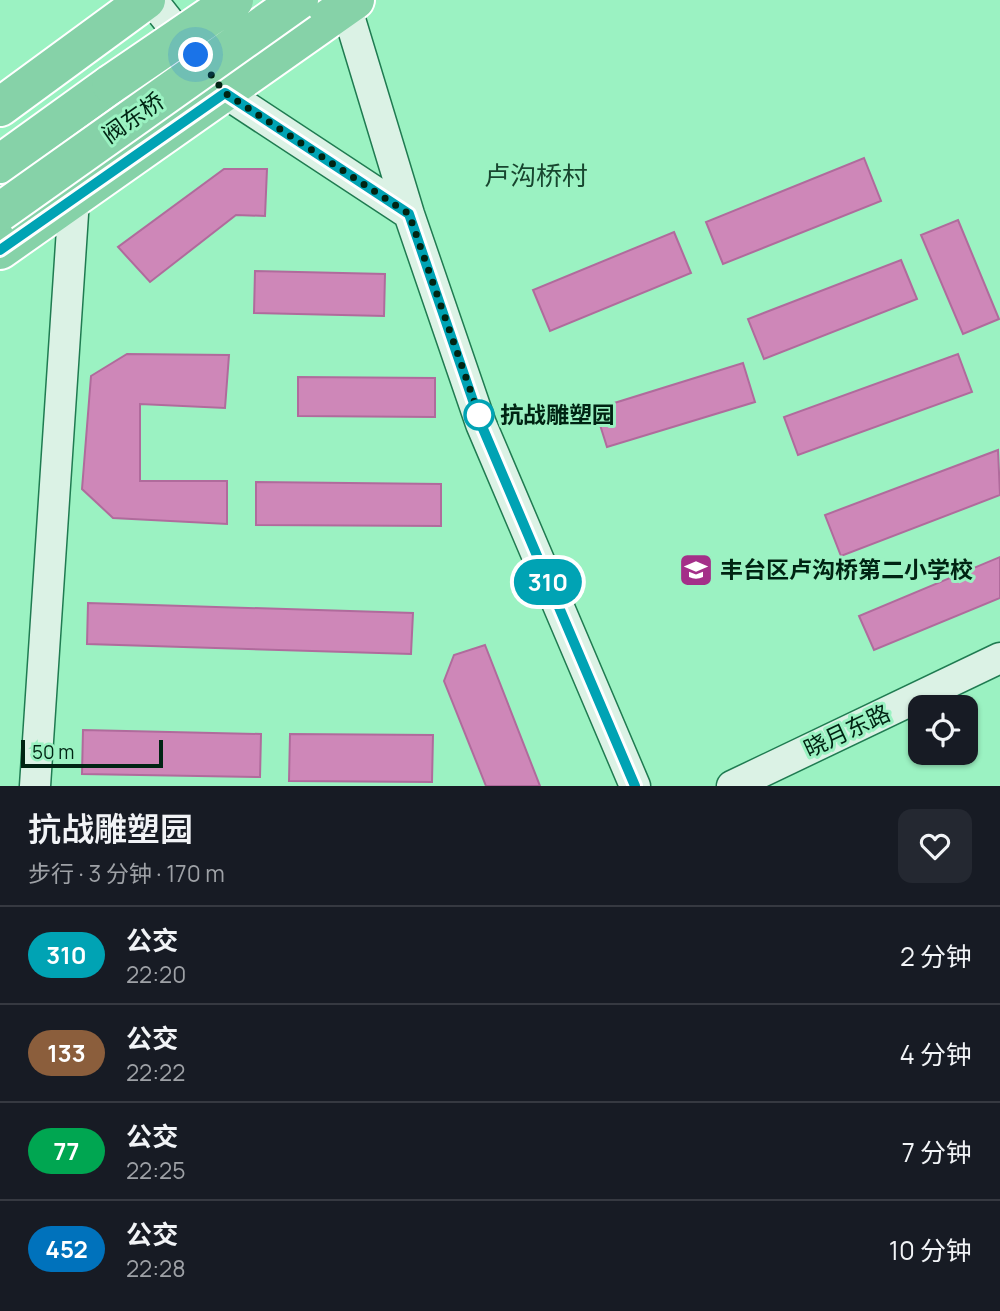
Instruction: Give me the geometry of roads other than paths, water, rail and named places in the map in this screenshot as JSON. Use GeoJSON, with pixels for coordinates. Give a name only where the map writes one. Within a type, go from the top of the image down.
{"type":"FeatureCollection","features":[{"type":"Feature","properties":{"kind":"highway"},"geometry":{"type":"LineString","coordinates":[[0,107],[146,0]]}},
{"type":"Feature","properties":{"kind":"highway","name":"阀东桥"},"geometry":{"type":"LineString","coordinates":[[0,164],[234,0]]}},
{"type":"Feature","properties":{"kind":"highway","name":"阀东桥"},"geometry":{"type":"LineString","coordinates":[[0,212],[299,0]]}},
{"type":"Feature","properties":{"kind":"highway"},"geometry":{"type":"LineString","coordinates":[[0,250],[225,93],[347,2]]}},
{"type":"Feature","properties":{"kind":"street"},"geometry":{"type":"LineString","coordinates":[[152,0],[225,93],[409,214]]}},
{"type":"Feature","properties":{"kind":"street"},"geometry":{"type":"LineString","coordinates":[[347,2],[409,214],[481,424],[635,786]]}},
{"type":"Feature","properties":{"kind":"street"},"geometry":{"type":"LineString","coordinates":[[35,786],[74,199]]}},
{"type":"Feature","properties":{"kind":"street","name":"晓月东路"},"geometry":{"type":"LineString","coordinates":[[732,786],[1000,658]]}},
{"type":"Feature","properties":{"kind":"place","name":"抗战雕塑园"},"geometry":{"type":"Point","coordinates":[479,415]}},
{"type":"Feature","properties":{"kind":"place","name":"丰台区卢沟桥第二小学校"},"geometry":{"type":"Point","coordinates":[696,570]}},
{"type":"Feature","properties":{"kind":"district","name":"卢沟桥村"},"geometry":{"type":"Point","coordinates":[536,176]}}]}
